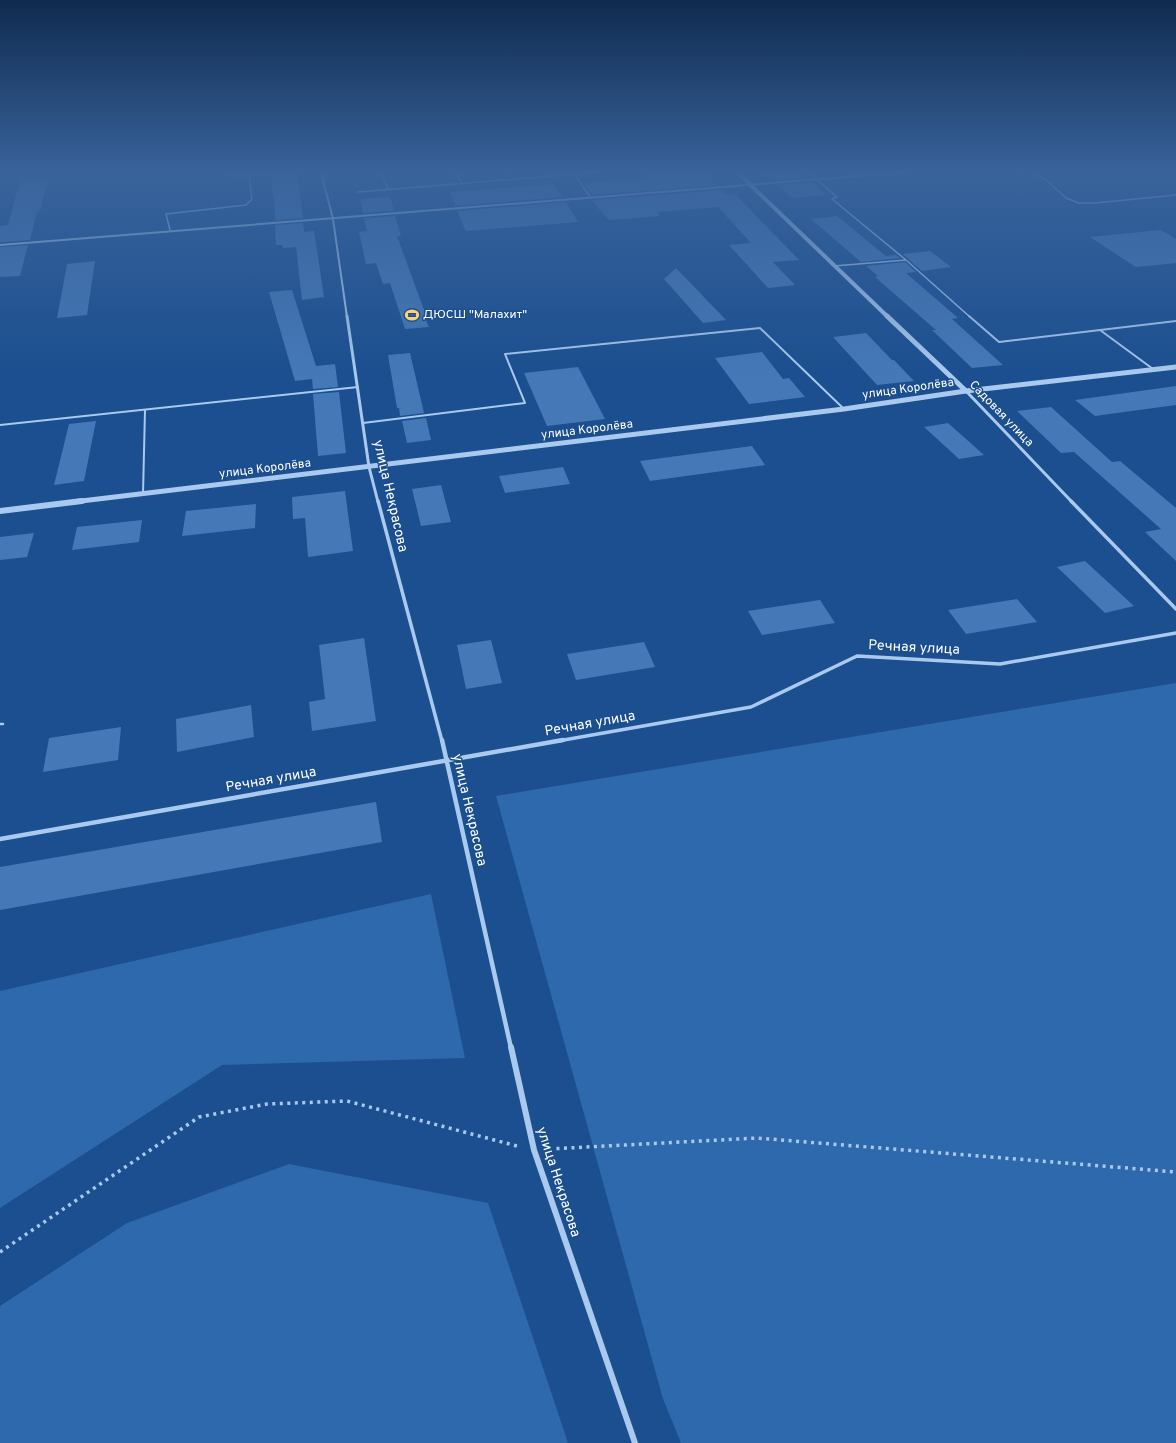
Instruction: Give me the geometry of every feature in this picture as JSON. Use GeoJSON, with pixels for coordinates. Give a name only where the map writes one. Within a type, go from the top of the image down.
{"type":"FeatureCollection","features":[{"type":"Feature","properties":{"kind":"street"},"geometry":{"type":"LineString","coordinates":[[0,245],[64,239]]}},
{"type":"Feature","properties":{"kind":"street","name":"улица Некрасова"},"geometry":{"type":"LineString","coordinates":[[336,239],[369,467],[447,760],[534,1150],[635,1443]]}},
{"type":"Feature","properties":{"kind":"street","name":"Садовая улица"},"geometry":{"type":"LineString","coordinates":[[806,239],[966,391],[1176,609]]}},
{"type":"Feature","properties":{"kind":"street","name":"улица Королёва"},"geometry":{"type":"LineString","coordinates":[[0,511],[844,409],[966,391],[1176,367]]}},
{"type":"Feature","properties":{"kind":"street","name":"Речная улица"},"geometry":{"type":"LineString","coordinates":[[0,839],[751,707],[857,656],[1000,664],[1176,633]]}},
{"type":"Feature","properties":{"kind":"lane"},"geometry":{"type":"LineString","coordinates":[[881,239],[999,342],[1176,321]]}},
{"type":"Feature","properties":{"kind":"lane"},"geometry":{"type":"LineString","coordinates":[[834,266],[906,260]]}},
{"type":"Feature","properties":{"kind":"lane"},"geometry":{"type":"LineString","coordinates":[[363,423],[525,403],[505,354],[760,328],[844,409]]}},
{"type":"Feature","properties":{"kind":"lane"},"geometry":{"type":"LineString","coordinates":[[1100,330],[1153,370]]}},
{"type":"Feature","properties":{"kind":"lane"},"geometry":{"type":"LineString","coordinates":[[0,425],[358,387]]}},
{"type":"Feature","properties":{"kind":"lane"},"geometry":{"type":"LineString","coordinates":[[143,494],[145,410]]}},
{"type":"Feature","properties":{"kind":"path"},"geometry":{"type":"LineString","coordinates":[[0,1252],[199,1117],[259,1105],[347,1101],[534,1150],[757,1138],[1176,1172]]}},
{"type":"Feature","properties":{"kind":"shaded area"},"geometry":{"type":"Polygon","coordinates":[[[1176,683],[1176,1443],[681,1443],[663,1399],[496,796],[1176,683]]]}},
{"type":"Feature","properties":{"kind":"shaded area"},"geometry":{"type":"Polygon","coordinates":[[[431,894],[465,1058],[222,1065],[0,1208],[0,991],[431,894]]]}},
{"type":"Feature","properties":{"kind":"shaded area"},"geometry":{"type":"Polygon","coordinates":[[[289,1164],[488,1203],[568,1443],[0,1443],[0,1306],[127,1223],[289,1164]]]}},
{"type":"Feature","properties":{"kind":"building"},"geometry":{"type":"Polygon","coordinates":[[[0,239],[30,239],[30,240],[0,242],[0,239]]]}},
{"type":"Feature","properties":{"kind":"building"},"geometry":{"type":"Polygon","coordinates":[[[276,239],[315,239],[324,297],[302,300],[296,247],[283,248],[282,245],[276,245],[276,239]]]}},
{"type":"Feature","properties":{"kind":"building"},"geometry":{"type":"Polygon","coordinates":[[[361,239],[398,239],[429,327],[405,329],[390,283],[383,284],[376,263],[366,264],[361,239]]]}},
{"type":"Feature","properties":{"kind":"building"},"geometry":{"type":"Polygon","coordinates":[[[748,239],[779,239],[799,260],[773,262],[795,285],[768,288],[729,245],[751,243],[748,239]]]}},
{"type":"Feature","properties":{"kind":"building"},"geometry":{"type":"Polygon","coordinates":[[[835,239],[866,239],[886,256],[896,255],[900,258],[861,262],[835,239]]]}},
{"type":"Feature","properties":{"kind":"building"},"geometry":{"type":"Polygon","coordinates":[[[1094,239],[1176,239],[1176,263],[1136,267],[1094,239]]]}},
{"type":"Feature","properties":{"kind":"building"},"geometry":{"type":"Polygon","coordinates":[[[28,245],[20,276],[0,277],[0,247],[28,245]]]}},
{"type":"Feature","properties":{"kind":"building"},"geometry":{"type":"Polygon","coordinates":[[[930,251],[951,267],[922,271],[903,254],[930,251]]]}},
{"type":"Feature","properties":{"kind":"building"},"geometry":{"type":"Polygon","coordinates":[[[95,261],[87,315],[57,318],[67,264],[95,261]]]}},
{"type":"Feature","properties":{"kind":"building"},"geometry":{"type":"Polygon","coordinates":[[[905,262],[916,272],[906,273],[958,318],[952,319],[1003,365],[972,368],[932,330],[936,330],[875,277],[878,276],[866,266],[905,262]]]}},
{"type":"Feature","properties":{"kind":"building"},"geometry":{"type":"Polygon","coordinates":[[[676,268],[726,320],[703,323],[664,279],[676,268]]]}},
{"type":"Feature","properties":{"kind":"building"},"geometry":{"type":"Polygon","coordinates":[[[292,290],[316,366],[335,364],[338,387],[313,389],[312,379],[295,381],[269,292],[292,290]]]}},
{"type":"Feature","properties":{"kind":"building"},"geometry":{"type":"Polygon","coordinates":[[[866,333],[914,381],[877,385],[833,337],[866,333]]]}},
{"type":"Feature","properties":{"kind":"building"},"geometry":{"type":"Polygon","coordinates":[[[762,352],[783,379],[789,378],[805,397],[749,404],[715,358],[762,352]]]}},
{"type":"Feature","properties":{"kind":"building"},"geometry":{"type":"Polygon","coordinates":[[[410,353],[424,413],[400,416],[399,408],[397,408],[388,355],[410,353]]]}},
{"type":"Feature","properties":{"kind":"building"},"geometry":{"type":"Polygon","coordinates":[[[578,367],[605,419],[547,426],[524,373],[578,367]]]}},
{"type":"Feature","properties":{"kind":"building"},"geometry":{"type":"Polygon","coordinates":[[[1176,386],[1176,405],[1095,416],[1075,400],[1176,386]]]}},
{"type":"Feature","properties":{"kind":"building"},"geometry":{"type":"Polygon","coordinates":[[[339,392],[346,453],[318,456],[313,394],[339,392]]]}},
{"type":"Feature","properties":{"kind":"building"},"geometry":{"type":"Polygon","coordinates":[[[1051,407],[1112,462],[1120,461],[1176,508],[1176,561],[1145,532],[1161,529],[1074,452],[1061,453],[1017,411],[1051,407]]]}},
{"type":"Feature","properties":{"kind":"building"},"geometry":{"type":"Polygon","coordinates":[[[426,418],[431,440],[407,443],[402,421],[426,418]]]}},
{"type":"Feature","properties":{"kind":"building"},"geometry":{"type":"Polygon","coordinates":[[[96,421],[84,481],[54,485],[69,424],[96,421]]]}},
{"type":"Feature","properties":{"kind":"building"},"geometry":{"type":"Polygon","coordinates":[[[948,423],[984,455],[959,459],[924,427],[948,423]]]}},
{"type":"Feature","properties":{"kind":"building"},"geometry":{"type":"Polygon","coordinates":[[[752,446],[765,465],[650,481],[640,461],[752,446]]]}},
{"type":"Feature","properties":{"kind":"building"},"geometry":{"type":"Polygon","coordinates":[[[563,467],[570,484],[505,493],[499,476],[563,467]]]}},
{"type":"Feature","properties":{"kind":"building"},"geometry":{"type":"Polygon","coordinates":[[[441,485],[451,522],[421,526],[412,489],[441,485]]]}},
{"type":"Feature","properties":{"kind":"building"},"geometry":{"type":"Polygon","coordinates":[[[345,491],[353,551],[308,557],[305,518],[293,519],[292,497],[345,491]]]}},
{"type":"Feature","properties":{"kind":"building"},"geometry":{"type":"Polygon","coordinates":[[[256,504],[255,528],[182,536],[186,511],[256,504]]]}},
{"type":"Feature","properties":{"kind":"building"},"geometry":{"type":"Polygon","coordinates":[[[142,520],[139,542],[72,550],[77,527],[142,520]]]}},
{"type":"Feature","properties":{"kind":"building"},"geometry":{"type":"Polygon","coordinates":[[[34,533],[27,557],[0,560],[0,537],[34,533]]]}},
{"type":"Feature","properties":{"kind":"building"},"geometry":{"type":"Polygon","coordinates":[[[1085,561],[1134,606],[1105,613],[1057,567],[1085,561]]]}},
{"type":"Feature","properties":{"kind":"building"},"geometry":{"type":"Polygon","coordinates":[[[1017,599],[1037,622],[966,634],[948,610],[1017,599]]]}},
{"type":"Feature","properties":{"kind":"building"},"geometry":{"type":"Polygon","coordinates":[[[820,600],[835,623],[762,635],[748,611],[820,600]]]}},
{"type":"Feature","properties":{"kind":"building"},"geometry":{"type":"Polygon","coordinates":[[[364,638],[376,721],[312,731],[309,702],[325,699],[319,645],[364,638]]]}},
{"type":"Feature","properties":{"kind":"building"},"geometry":{"type":"Polygon","coordinates":[[[491,640],[502,683],[466,689],[457,645],[491,640]]]}},
{"type":"Feature","properties":{"kind":"building"},"geometry":{"type":"Polygon","coordinates":[[[644,642],[655,667],[576,680],[567,654],[644,642]]]}},
{"type":"Feature","properties":{"kind":"building"},"geometry":{"type":"Polygon","coordinates":[[[251,705],[254,737],[177,752],[176,719],[251,705]]]}},
{"type":"Feature","properties":{"kind":"building"},"geometry":{"type":"Polygon","coordinates":[[[121,727],[118,760],[43,772],[49,738],[121,727]]]}},
{"type":"Feature","properties":{"kind":"building"},"geometry":{"type":"Polygon","coordinates":[[[376,802],[382,842],[0,910],[0,867],[376,802]]]}},
{"type":"Feature","properties":{"kind":"place","name":"ДЮСШ \"Малахит\""},"geometry":{"type":"Point","coordinates":[412,315]}}]}
